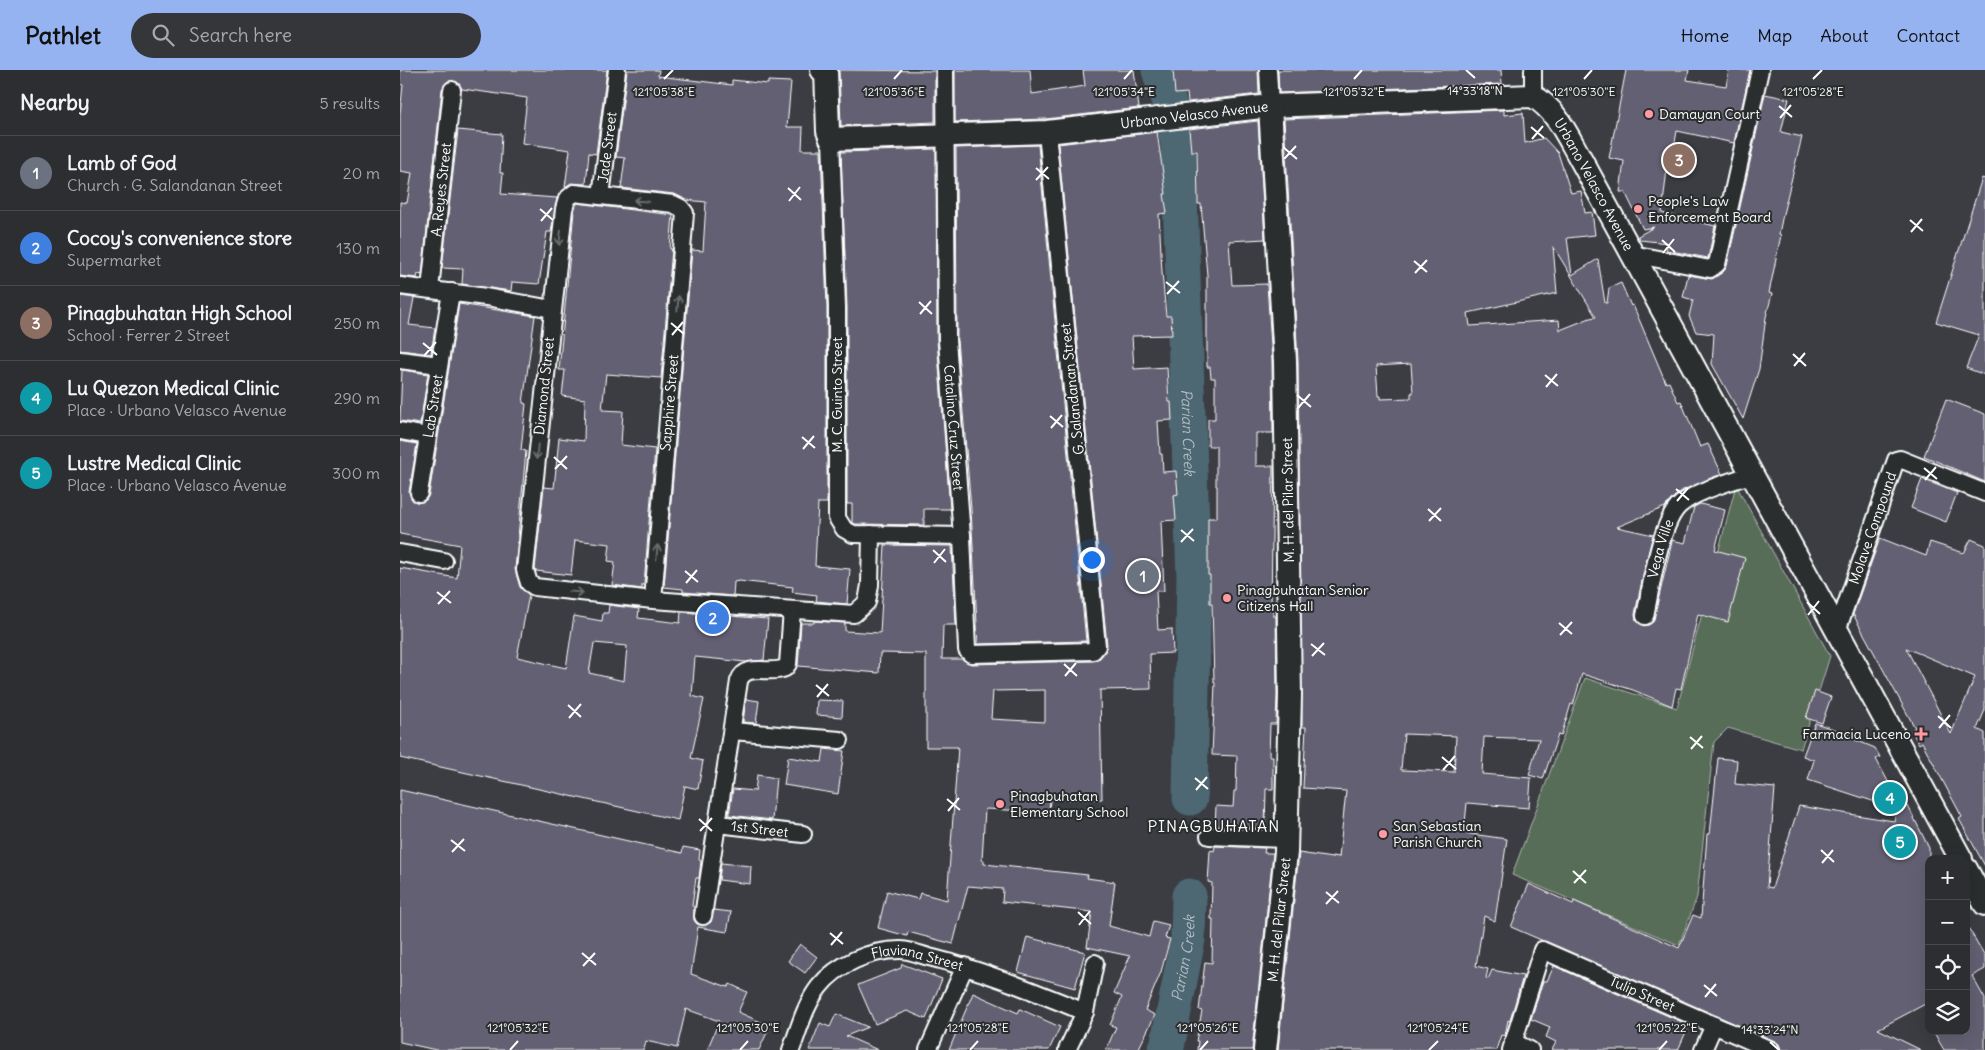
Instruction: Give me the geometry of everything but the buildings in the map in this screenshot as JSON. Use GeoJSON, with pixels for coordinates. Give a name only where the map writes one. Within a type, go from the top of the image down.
{"type":"FeatureCollection","features":[{"type":"Feature","properties":{"kind":"main road"},"geometry":{"type":"LineString","coordinates":[[822,70],[826,70],[828,131],[831,139]]}},
{"type":"Feature","properties":{"kind":"main road","name":"Urbano Velasco Avenue"},"geometry":{"type":"LineString","coordinates":[[831,139],[945,137],[1047,132],[1270,106],[1533,96],[1549,108],[1559,121],[1959,855]]}},
{"type":"Feature","properties":{"kind":"main road","name":"M. H. del Pilar Street"},"geometry":{"type":"LineString","coordinates":[[1264,1050],[1286,839],[1290,695],[1285,362],[1270,106]]}},
{"type":"Feature","properties":{"kind":"main road"},"geometry":{"type":"LineString","coordinates":[[1970,876],[1984,901]]}},
{"type":"Feature","properties":{"kind":"street","name":"Jade Street"},"geometry":{"type":"LineString","coordinates":[[601,196],[617,70]]}},
{"type":"Feature","properties":{"kind":"street","name":"Catalino Cruz Street"},"geometry":{"type":"LineString","coordinates":[[945,70],[947,340],[962,536],[967,650],[968,653],[1093,651],[1097,646]]}},
{"type":"Feature","properties":{"kind":"street","name":"M. H. del Pilar Street"},"geometry":{"type":"LineString","coordinates":[[1268,70],[1270,106]]}},
{"type":"Feature","properties":{"kind":"street"},"geometry":{"type":"LineString","coordinates":[[1533,70],[1533,96]]}},
{"type":"Feature","properties":{"kind":"street"},"geometry":{"type":"LineString","coordinates":[[1632,254],[1710,269],[1717,264],[1760,70]]}},
{"type":"Feature","properties":{"kind":"street","name":"A. Reyes Street"},"geometry":{"type":"LineString","coordinates":[[430,289],[452,90]]}},
{"type":"Feature","properties":{"kind":"street","name":"G. Salandanan Street"},"geometry":{"type":"LineString","coordinates":[[1047,132],[1097,646]]}},
{"type":"Feature","properties":{"kind":"street","name":"M. C. Guinto Street"},"geometry":{"type":"LineString","coordinates":[[831,139],[837,307],[837,518],[844,530],[853,534],[962,536]]}},
{"type":"Feature","properties":{"kind":"street","name":"Jade Street"},"geometry":{"type":"LineString","coordinates":[[574,193],[673,204],[681,208]]}},
{"type":"Feature","properties":{"kind":"street","name":"Diamond Street"},"geometry":{"type":"LineString","coordinates":[[574,193],[567,199],[564,209],[525,570],[529,582],[535,587],[653,600]]}},
{"type":"Feature","properties":{"kind":"street","name":"Sapphire Street"},"geometry":{"type":"LineString","coordinates":[[653,600],[685,213],[681,208]]}},
{"type":"Feature","properties":{"kind":"street"},"geometry":{"type":"LineString","coordinates":[[400,286],[486,297],[552,309]]}},
{"type":"Feature","properties":{"kind":"street","name":"Lab Street"},"geometry":{"type":"LineString","coordinates":[[419,492],[451,292]]}},
{"type":"Feature","properties":{"kind":"street"},"geometry":{"type":"LineString","coordinates":[[400,360],[439,365]]}},
{"type":"Feature","properties":{"kind":"street"},"geometry":{"type":"LineString","coordinates":[[400,431],[427,436]]}},
{"type":"Feature","properties":{"kind":"street","name":"Molave Compound"},"geometry":{"type":"LineString","coordinates":[[1837,631],[1896,460],[1900,459],[1985,493]]}},
{"type":"Feature","properties":{"kind":"street","name":"Vega Ville"},"geometry":{"type":"LineString","coordinates":[[1645,616],[1664,533],[1672,512],[1682,503],[1702,493],[1752,474]]}},
{"type":"Feature","properties":{"kind":"street"},"geometry":{"type":"LineString","coordinates":[[653,600],[854,614],[867,602],[870,585],[871,534]]}},
{"type":"Feature","properties":{"kind":"street"},"geometry":{"type":"LineString","coordinates":[[400,553],[444,561]]}},
{"type":"Feature","properties":{"kind":"street"},"geometry":{"type":"LineString","coordinates":[[703,916],[741,674],[747,670],[784,670],[787,666],[792,610]]}},
{"type":"Feature","properties":{"kind":"street"},"geometry":{"type":"LineString","coordinates":[[732,731],[840,740]]}},
{"type":"Feature","properties":{"kind":"street","name":"1st Street"},"geometry":{"type":"LineString","coordinates":[[718,824],[803,834]]}},
{"type":"Feature","properties":{"kind":"street"},"geometry":{"type":"LineString","coordinates":[[1209,836],[1286,839]]}},
{"type":"Feature","properties":{"kind":"street","name":"Flaviana Street"},"geometry":{"type":"LineString","coordinates":[[791,1050],[809,1002],[820,986],[834,973],[850,962],[868,955],[901,950],[966,966],[1084,1012]]}},
{"type":"Feature","properties":{"kind":"street","name":"Tulip Street"},"geometry":{"type":"LineString","coordinates":[[1512,1046],[1542,950],[1771,1050]]}},
{"type":"Feature","properties":{"kind":"street"},"geometry":{"type":"LineString","coordinates":[[1067,1050],[1084,1012],[1095,963]]}},
{"type":"Feature","properties":{"kind":"street"},"geometry":{"type":"LineString","coordinates":[[928,1050],[966,966]]}},
{"type":"Feature","properties":{"kind":"street"},"geometry":{"type":"LineString","coordinates":[[1703,1050],[1714,1025]]}},
{"type":"Feature","properties":{"kind":"street"},"geometry":{"type":"LineString","coordinates":[[1512,1046],[1530,1050]]}},
{"type":"Feature","properties":{"kind":"green space"},"geometry":{"type":"Polygon","coordinates":[[[1736,485],[1830,656],[1801,749],[1728,728],[1714,742],[1697,897],[1679,945],[1512,875],[1585,678],[1677,708],[1736,485]]]}},
{"type":"Feature","properties":{"kind":"waterway","name":"Parian Creek"},"geometry":{"type":"LineString","coordinates":[[1159,70],[1178,143],[1194,577],[1190,798]]}},
{"type":"Feature","properties":{"kind":"waterway","name":"Parian Creek"},"geometry":{"type":"LineString","coordinates":[[1165,1050],[1188,939],[1189,896]]}},
{"type":"Feature","properties":{"kind":"place","name":"Damayan Court"},"geometry":{"type":"Point","coordinates":[1649,114]}},
{"type":"Feature","properties":{"kind":"place","name":"Pinagbuhatan High School"},"geometry":{"type":"Point","coordinates":[1679,160]}},
{"type":"Feature","properties":{"kind":"place","name":"People's Law Enforcement Board"},"geometry":{"type":"Point","coordinates":[1638,209]}},
{"type":"Feature","properties":{"kind":"place","name":"Lamb of God"},"geometry":{"type":"Point","coordinates":[1143,576]}},
{"type":"Feature","properties":{"kind":"place","name":"Pinagbuhatan Senior Citizens Hall"},"geometry":{"type":"Point","coordinates":[1227,598]}},
{"type":"Feature","properties":{"kind":"place","name":"Cocoy's convenience store"},"geometry":{"type":"Point","coordinates":[713,618]}},
{"type":"Feature","properties":{"kind":"place","name":"Farmacia Luceno"},"geometry":{"type":"Point","coordinates":[1921,734]}},
{"type":"Feature","properties":{"kind":"place","name":"Lu Quezon Medical Clinic"},"geometry":{"type":"Point","coordinates":[1890,798]}},
{"type":"Feature","properties":{"kind":"place","name":"Pinagbuhatan Elementary School"},"geometry":{"type":"Point","coordinates":[1000,804]}},
{"type":"Feature","properties":{"kind":"place","name":"San Sebastian Parish Church"},"geometry":{"type":"Point","coordinates":[1383,834]}},
{"type":"Feature","properties":{"kind":"place","name":"Lustre Medical Clinic"},"geometry":{"type":"Point","coordinates":[1900,842]}},
{"type":"Feature","properties":{"kind":"district","name":"PINAGBUHATAN"},"geometry":{"type":"Point","coordinates":[1214,826]}}]}
